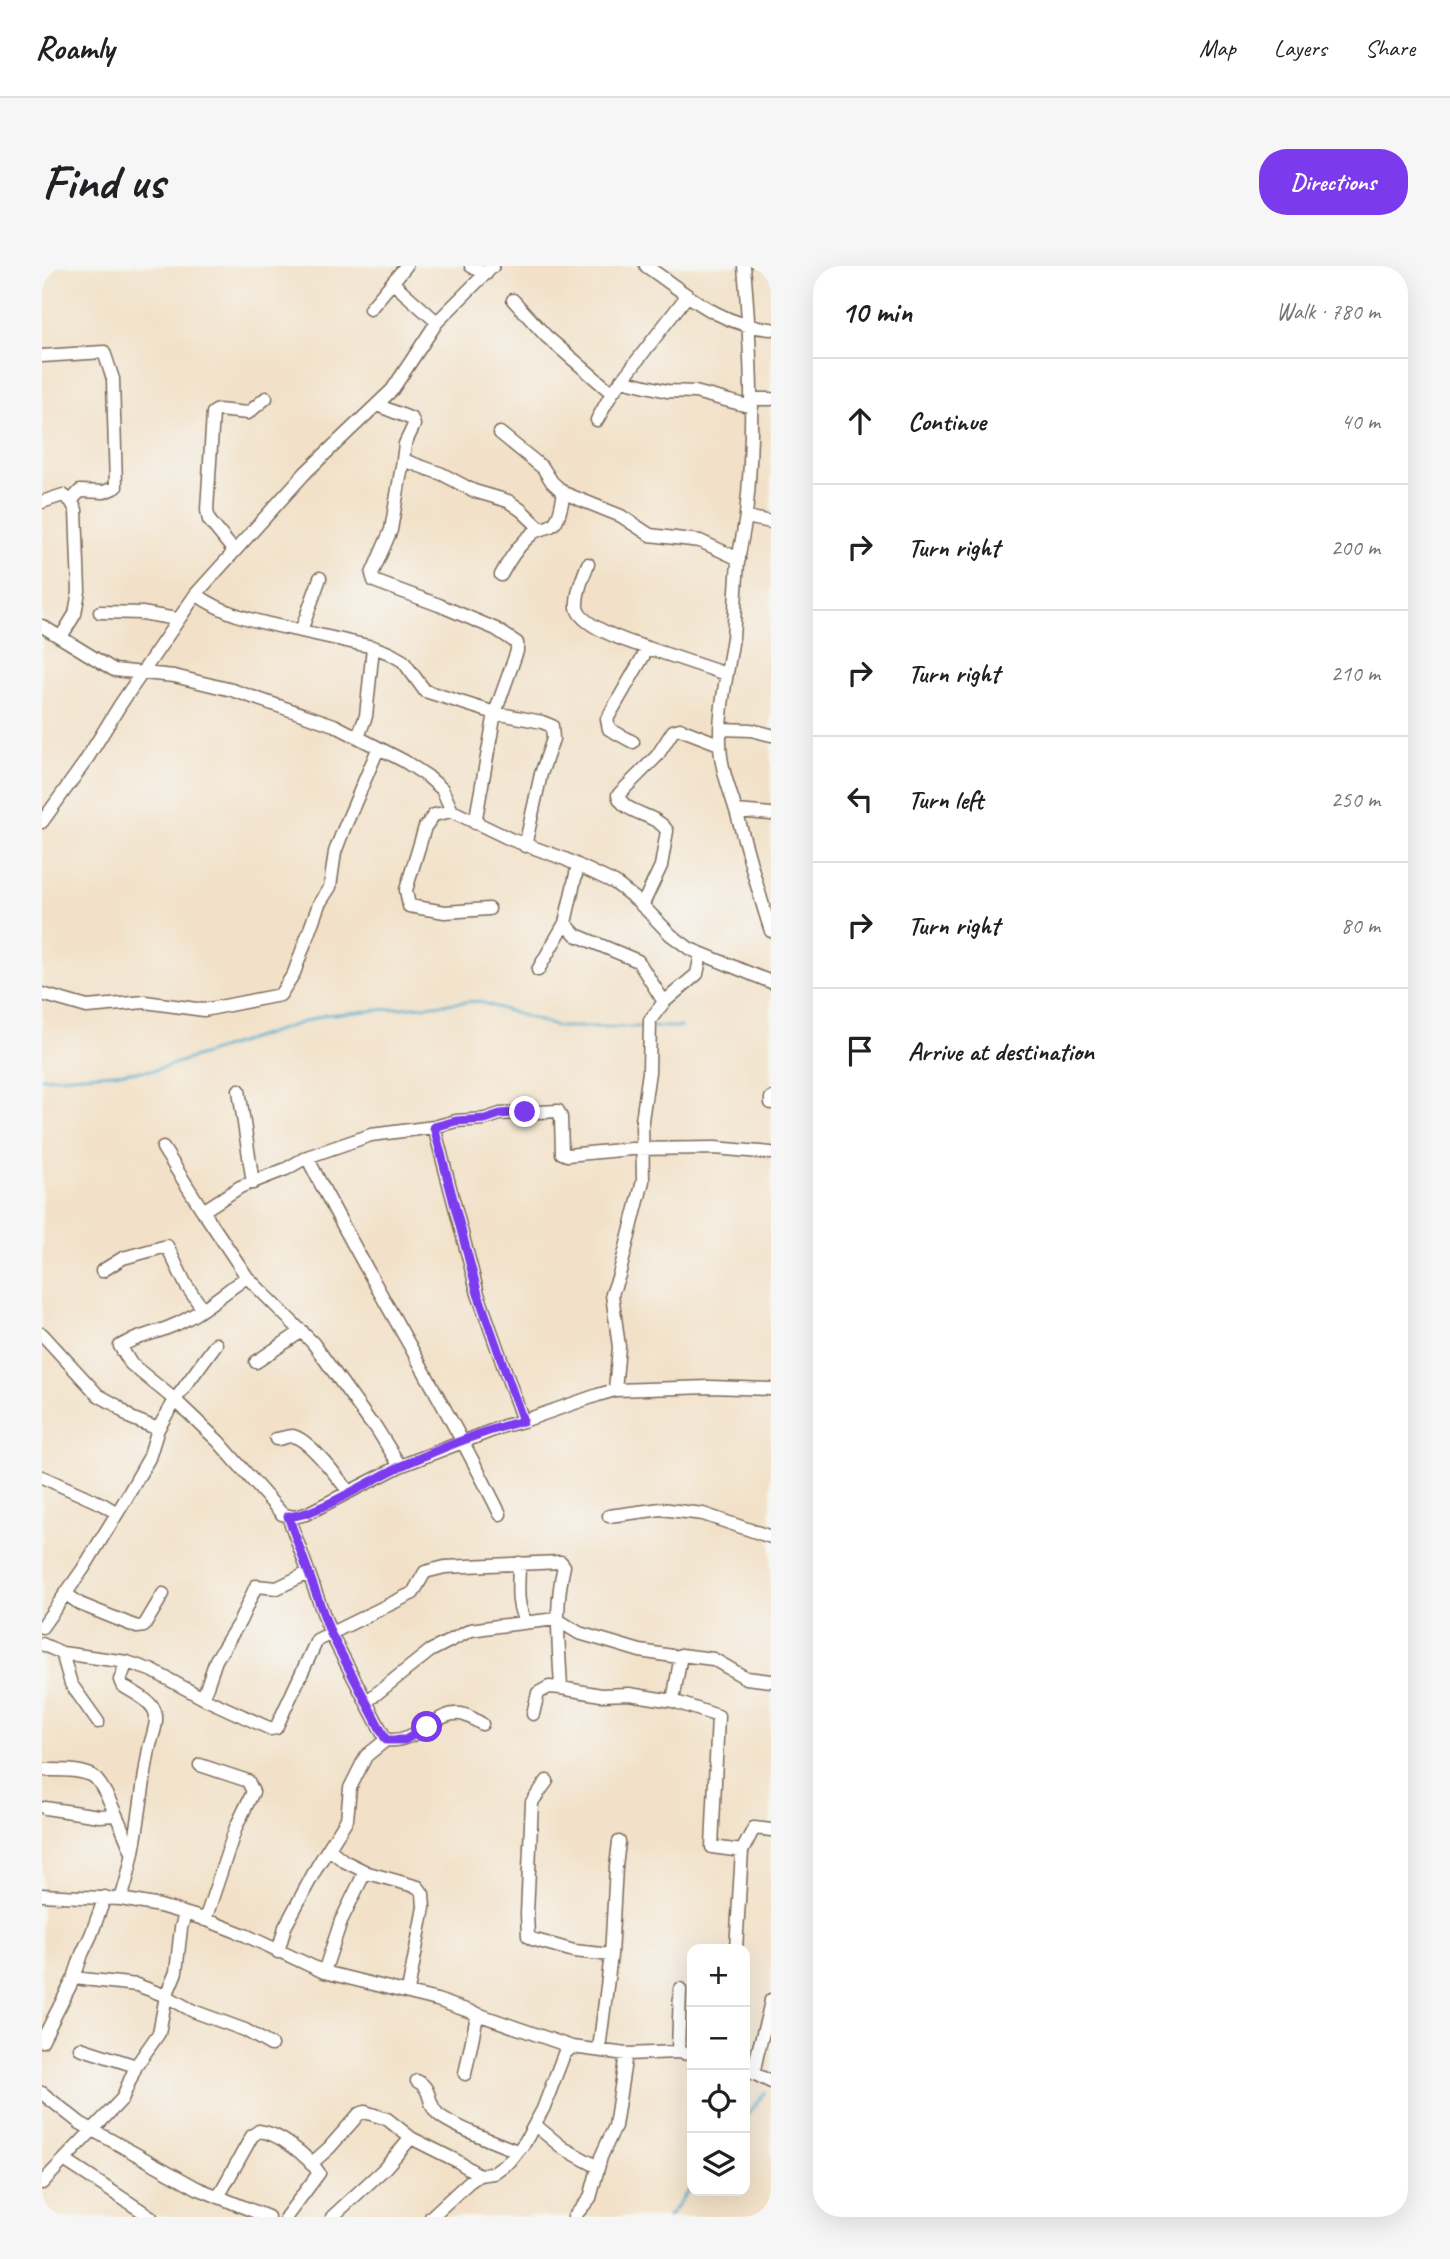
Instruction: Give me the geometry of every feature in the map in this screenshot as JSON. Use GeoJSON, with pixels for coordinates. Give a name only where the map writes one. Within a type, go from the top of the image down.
{"type":"FeatureCollection","features":[{"type":"Feature","properties":{"kind":"street"},"geometry":{"type":"LineString","coordinates":[[370,309],[406,266]]}},
{"type":"Feature","properties":{"kind":"street"},"geometry":{"type":"LineString","coordinates":[[471,266],[490,270]]}},
{"type":"Feature","properties":{"kind":"street"},"geometry":{"type":"LineString","coordinates":[[646,266],[718,315],[750,328],[771,329]]}},
{"type":"Feature","properties":{"kind":"street"},"geometry":{"type":"LineString","coordinates":[[744,266],[750,328],[751,403],[746,517],[738,559],[733,638],[726,674],[719,744],[725,781],[737,811],[754,881],[771,931]]}},
{"type":"Feature","properties":{"kind":"street"},"geometry":{"type":"LineString","coordinates":[[42,822],[196,594],[306,472],[392,390],[436,322],[490,270]]}},
{"type":"Feature","properties":{"kind":"street"},"geometry":{"type":"LineString","coordinates":[[393,283],[436,322]]}},
{"type":"Feature","properties":{"kind":"street"},"geometry":{"type":"LineString","coordinates":[[597,420],[621,380],[687,296]]}},
{"type":"Feature","properties":{"kind":"street"},"geometry":{"type":"LineString","coordinates":[[513,300],[546,337],[612,393]]}},
{"type":"Feature","properties":{"kind":"street"},"geometry":{"type":"LineString","coordinates":[[42,356],[104,352],[113,379],[116,487],[104,492],[80,491],[71,501]]}},
{"type":"Feature","properties":{"kind":"street"},"geometry":{"type":"LineString","coordinates":[[621,380],[667,391],[695,392],[751,403],[771,399]]}},
{"type":"Feature","properties":{"kind":"street"},"geometry":{"type":"LineString","coordinates":[[234,551],[209,520],[207,510],[214,413],[218,410],[248,413],[266,398]]}},
{"type":"Feature","properties":{"kind":"street"},"geometry":{"type":"LineString","coordinates":[[377,405],[412,419],[414,425],[405,444],[391,530],[372,574],[374,581],[496,629],[517,643],[517,651],[495,713],[475,822]]}},
{"type":"Feature","properties":{"kind":"street"},"geometry":{"type":"LineString","coordinates":[[499,433],[543,468],[552,482],[564,493],[621,516],[650,535],[700,541],[738,559]]}},
{"type":"Feature","properties":{"kind":"street"},"geometry":{"type":"LineString","coordinates":[[403,460],[442,474],[474,491],[508,501],[540,528]]}},
{"type":"Feature","properties":{"kind":"street"},"geometry":{"type":"LineString","coordinates":[[501,575],[513,554],[533,533],[540,528],[550,527],[556,521],[564,493]]}},
{"type":"Feature","properties":{"kind":"street"},"geometry":{"type":"LineString","coordinates":[[42,502],[63,495],[71,501],[76,510],[79,591],[75,614],[61,637]]}},
{"type":"Feature","properties":{"kind":"street"},"geometry":{"type":"LineString","coordinates":[[746,517],[771,522]]}},
{"type":"Feature","properties":{"kind":"street"},"geometry":{"type":"LineString","coordinates":[[588,564],[578,597],[577,610],[582,618],[621,639],[726,674]]}},
{"type":"Feature","properties":{"kind":"street"},"geometry":{"type":"LineString","coordinates":[[301,631],[320,578]]}},
{"type":"Feature","properties":{"kind":"street"},"geometry":{"type":"LineString","coordinates":[[196,594],[210,604],[251,620],[390,653],[403,661],[425,691],[495,713],[549,723],[554,731],[525,846]]}},
{"type":"Feature","properties":{"kind":"street"},"geometry":{"type":"LineString","coordinates":[[100,612],[142,613],[176,620]]}},
{"type":"Feature","properties":{"kind":"street"},"geometry":{"type":"LineString","coordinates":[[42,626],[114,670],[174,676],[232,690],[310,716],[358,737],[404,761],[439,785],[452,811],[525,846],[565,859],[615,883],[681,943],[746,973],[767,977]]}},
{"type":"Feature","properties":{"kind":"street"},"geometry":{"type":"LineString","coordinates":[[358,737],[366,716],[373,647]]}},
{"type":"Feature","properties":{"kind":"street"},"geometry":{"type":"LineString","coordinates":[[633,742],[609,729],[607,719],[648,648]]}},
{"type":"Feature","properties":{"kind":"street"},"geometry":{"type":"LineString","coordinates":[[642,906],[661,866],[667,831],[661,823],[624,804],[618,794],[657,756],[673,731],[680,729],[719,744]]}},
{"type":"Feature","properties":{"kind":"street"},"geometry":{"type":"LineString","coordinates":[[720,729],[771,734]]}},
{"type":"Feature","properties":{"kind":"street"},"geometry":{"type":"LineString","coordinates":[[42,994],[87,1007],[145,1002],[204,1010],[279,995],[294,973],[319,904],[330,887],[335,852],[342,831],[378,749]]}},
{"type":"Feature","properties":{"kind":"street"},"geometry":{"type":"LineString","coordinates":[[452,811],[434,815],[425,827],[406,890],[409,906],[446,912],[489,909]]}},
{"type":"Feature","properties":{"kind":"street"},"geometry":{"type":"LineString","coordinates":[[737,811],[771,814]]}},
{"type":"Feature","properties":{"kind":"street"},"geometry":{"type":"LineString","coordinates":[[538,970],[565,923],[578,866]]}},
{"type":"Feature","properties":{"kind":"street"},"geometry":{"type":"LineString","coordinates":[[565,923],[576,935],[638,961],[664,1002]]}},
{"type":"Feature","properties":{"kind":"street"},"geometry":{"type":"LineString","coordinates":[[615,1391],[619,1347],[612,1294],[643,1181],[642,1120],[649,1072],[649,1026],[664,1002],[696,974],[701,954]]}},
{"type":"Feature","properties":{"kind":"street"},"geometry":{"type":"LineString","coordinates":[[239,1090],[253,1183]]}},
{"type":"Feature","properties":{"kind":"street"},"geometry":{"type":"LineString","coordinates":[[771,1098],[771,1103]]}},
{"type":"Feature","properties":{"kind":"street"},"geometry":{"type":"LineString","coordinates":[[203,1211],[240,1187],[286,1169],[307,1157],[371,1135],[485,1119],[500,1114],[558,1111],[561,1117],[562,1153],[567,1155],[715,1148],[771,1153]]}},
{"type":"Feature","properties":{"kind":"street"},"geometry":{"type":"LineString","coordinates":[[434,1127],[478,1294],[523,1421]]}},
{"type":"Feature","properties":{"kind":"street"},"geometry":{"type":"LineString","coordinates":[[163,1149],[247,1277],[313,1343],[375,1426],[400,1466]]}},
{"type":"Feature","properties":{"kind":"street"},"geometry":{"type":"LineString","coordinates":[[307,1157],[374,1285],[464,1441],[500,1514]]}},
{"type":"Feature","properties":{"kind":"street"},"geometry":{"type":"LineString","coordinates":[[102,1271],[123,1258],[167,1246],[186,1285],[202,1308]]}},
{"type":"Feature","properties":{"kind":"street"},"geometry":{"type":"LineString","coordinates":[[247,1277],[171,1326],[141,1335],[120,1346],[131,1364],[175,1400],[234,1459],[269,1502],[288,1516],[306,1514],[400,1466],[464,1441],[615,1391],[710,1387],[771,1389]]}},
{"type":"Feature","properties":{"kind":"street"},"geometry":{"type":"LineString","coordinates":[[256,1362],[302,1331]]}},
{"type":"Feature","properties":{"kind":"street"},"geometry":{"type":"LineString","coordinates":[[42,1334],[98,1395],[131,1418],[158,1429]]}},
{"type":"Feature","properties":{"kind":"street"},"geometry":{"type":"LineString","coordinates":[[42,1627],[83,1569],[117,1513],[149,1458],[158,1429],[175,1400],[216,1344]]}},
{"type":"Feature","properties":{"kind":"street"},"geometry":{"type":"LineString","coordinates":[[42,1353],[54,1347]]}},
{"type":"Feature","properties":{"kind":"street"},"geometry":{"type":"LineString","coordinates":[[276,1439],[293,1436],[303,1443],[326,1463],[349,1492]]}},
{"type":"Feature","properties":{"kind":"street"},"geometry":{"type":"LineString","coordinates":[[42,1477],[117,1513]]}},
{"type":"Feature","properties":{"kind":"street"},"geometry":{"type":"LineString","coordinates":[[609,1517],[661,1509],[703,1514],[771,1537]]}},
{"type":"Feature","properties":{"kind":"street"},"geometry":{"type":"LineString","coordinates":[[288,1516],[330,1632],[386,1740]]}},
{"type":"Feature","properties":{"kind":"street"},"geometry":{"type":"LineString","coordinates":[[42,1644],[62,1653],[127,1662],[176,1682],[203,1698],[271,1729],[276,1728],[317,1640],[414,1593],[425,1573],[445,1567],[561,1562],[564,1566],[556,1619],[560,1633],[561,1688]]}},
{"type":"Feature","properties":{"kind":"street"},"geometry":{"type":"LineString","coordinates":[[519,1563],[517,1600],[526,1622]]}},
{"type":"Feature","properties":{"kind":"street"},"geometry":{"type":"LineString","coordinates":[[203,1698],[216,1660],[240,1621],[256,1586],[277,1588],[308,1573]]}},
{"type":"Feature","properties":{"kind":"street"},"geometry":{"type":"LineString","coordinates":[[65,1593],[80,1604],[137,1627],[144,1626],[163,1594]]}},
{"type":"Feature","properties":{"kind":"street"},"geometry":{"type":"LineString","coordinates":[[366,1702],[430,1650],[471,1630],[556,1619],[579,1633],[640,1651],[713,1659],[746,1678],[771,1681]]}},
{"type":"Feature","properties":{"kind":"street"},"geometry":{"type":"LineString","coordinates":[[62,1653],[71,1684],[98,1723]]}},
{"type":"Feature","properties":{"kind":"street"},"geometry":{"type":"LineString","coordinates":[[673,1701],[679,1657]]}},
{"type":"Feature","properties":{"kind":"street"},"geometry":{"type":"LineString","coordinates":[[121,1899],[128,1876],[156,1719],[148,1702],[122,1685],[120,1681],[127,1662]]}},
{"type":"Feature","properties":{"kind":"street"},"geometry":{"type":"LineString","coordinates":[[533,1714],[538,1693],[549,1687],[601,1695],[629,1694],[673,1701],[718,1716],[712,1847],[742,1851]]}},
{"type":"Feature","properties":{"kind":"street"},"geometry":{"type":"LineString","coordinates":[[278,1952],[285,1927],[318,1865],[347,1819],[350,1788],[366,1756],[386,1740],[405,1740],[449,1714],[464,1715],[482,1724]]}},
{"type":"Feature","properties":{"kind":"street"},"geometry":{"type":"LineString","coordinates":[[200,1765],[247,1781],[253,1793],[236,1827],[205,1920]]}},
{"type":"Feature","properties":{"kind":"street"},"geometry":{"type":"LineString","coordinates":[[42,1770],[71,1771],[93,1776],[100,1782],[132,1853]]}},
{"type":"Feature","properties":{"kind":"street"},"geometry":{"type":"LineString","coordinates":[[547,1781],[533,1802],[528,1936],[574,1951],[611,1955]]}},
{"type":"Feature","properties":{"kind":"street"},"geometry":{"type":"LineString","coordinates":[[45,1808],[99,1816],[116,1815]]}},
{"type":"Feature","properties":{"kind":"street"},"geometry":{"type":"LineString","coordinates":[[736,1944],[742,1851],[754,1828],[771,1830]]}},
{"type":"Feature","properties":{"kind":"street"},"geometry":{"type":"LineString","coordinates":[[599,2049],[611,1955],[619,1842]]}},
{"type":"Feature","properties":{"kind":"street"},"geometry":{"type":"LineString","coordinates":[[329,1849],[344,1861],[368,1873],[418,1887],[423,1894],[424,1907],[408,1991]]}},
{"type":"Feature","properties":{"kind":"street"},"geometry":{"type":"LineString","coordinates":[[324,1972],[341,1921],[363,1876],[368,1873]]}},
{"type":"Feature","properties":{"kind":"street"},"geometry":{"type":"LineString","coordinates":[[42,1895],[121,1899],[185,1914],[245,1935],[324,1972],[366,1984],[408,1991],[572,2047],[626,2054],[687,2054]]}},
{"type":"Feature","properties":{"kind":"street"},"geometry":{"type":"LineString","coordinates":[[42,2041],[75,1978],[105,1898]]}},
{"type":"Feature","properties":{"kind":"street"},"geometry":{"type":"LineString","coordinates":[[42,2183],[122,2099],[136,2066],[159,2033],[166,1996],[176,1972],[185,1914]]}},
{"type":"Feature","properties":{"kind":"street"},"geometry":{"type":"LineString","coordinates":[[75,1978],[138,1985],[194,2011],[245,2029],[271,2045]]}},
{"type":"Feature","properties":{"kind":"street"},"geometry":{"type":"LineString","coordinates":[[678,2052],[680,1989]]}},
{"type":"Feature","properties":{"kind":"street"},"geometry":{"type":"LineString","coordinates":[[750,2068],[768,2021],[771,2000]]}},
{"type":"Feature","properties":{"kind":"street"},"geometry":{"type":"LineString","coordinates":[[465,2074],[477,2021],[481,2015]]}},
{"type":"Feature","properties":{"kind":"street"},"geometry":{"type":"LineString","coordinates":[[431,2217],[479,2175],[502,2168],[517,2151],[535,2125],[551,2092],[564,2054],[572,2047]]}},
{"type":"Feature","properties":{"kind":"street"},"geometry":{"type":"LineString","coordinates":[[80,2048],[136,2066]]}},
{"type":"Feature","properties":{"kind":"street"},"geometry":{"type":"LineString","coordinates":[[574,2217],[590,2198],[598,2167],[615,2126],[626,2054]]}},
{"type":"Feature","properties":{"kind":"street"},"geometry":{"type":"LineString","coordinates":[[750,2071],[771,2082]]}},
{"type":"Feature","properties":{"kind":"street"},"geometry":{"type":"LineString","coordinates":[[418,2081],[424,2084],[431,2104],[444,2119],[517,2151]]}},
{"type":"Feature","properties":{"kind":"street"},"geometry":{"type":"LineString","coordinates":[[42,2093],[61,2110],[92,2130],[218,2197],[268,2217]]}},
{"type":"Feature","properties":{"kind":"street"},"geometry":{"type":"LineString","coordinates":[[311,2164],[359,2114],[365,2112],[387,2119],[411,2138],[479,2175]]}},
{"type":"Feature","properties":{"kind":"street"},"geometry":{"type":"LineString","coordinates":[[535,2125],[563,2148],[598,2167]]}},
{"type":"Feature","properties":{"kind":"street"},"geometry":{"type":"LineString","coordinates":[[218,2197],[252,2136],[259,2131],[281,2138],[319,2173],[286,2217]]}},
{"type":"Feature","properties":{"kind":"street"},"geometry":{"type":"LineString","coordinates":[[332,2217],[384,2169],[411,2138]]}},
{"type":"Feature","properties":{"kind":"street"},"geometry":{"type":"LineString","coordinates":[[64,2160],[151,2217]]}},
{"type":"Feature","properties":{"kind":"waterway"},"geometry":{"type":"LineString","coordinates":[[42,1078],[155,1070],[325,1015],[477,1001],[558,1027],[646,1027]]}},
{"type":"Feature","properties":{"kind":"waterway"},"geometry":{"type":"LineString","coordinates":[[653,1027],[681,1027]]}},
{"type":"Feature","properties":{"kind":"waterway"},"geometry":{"type":"LineString","coordinates":[[750,2112],[765,2092]]}},
{"type":"Feature","properties":{"kind":"waterway"},"geometry":{"type":"LineString","coordinates":[[668,2217],[687,2192]]}},
{"type":"Feature","properties":{"kind":"route"},"geometry":{"type":"LineString","coordinates":[[427,1727],[405,1740],[386,1740],[330,1632],[288,1516],[306,1514],[400,1466],[523,1421],[478,1294],[434,1127],[456,1121],[525,1112]]}}]}
